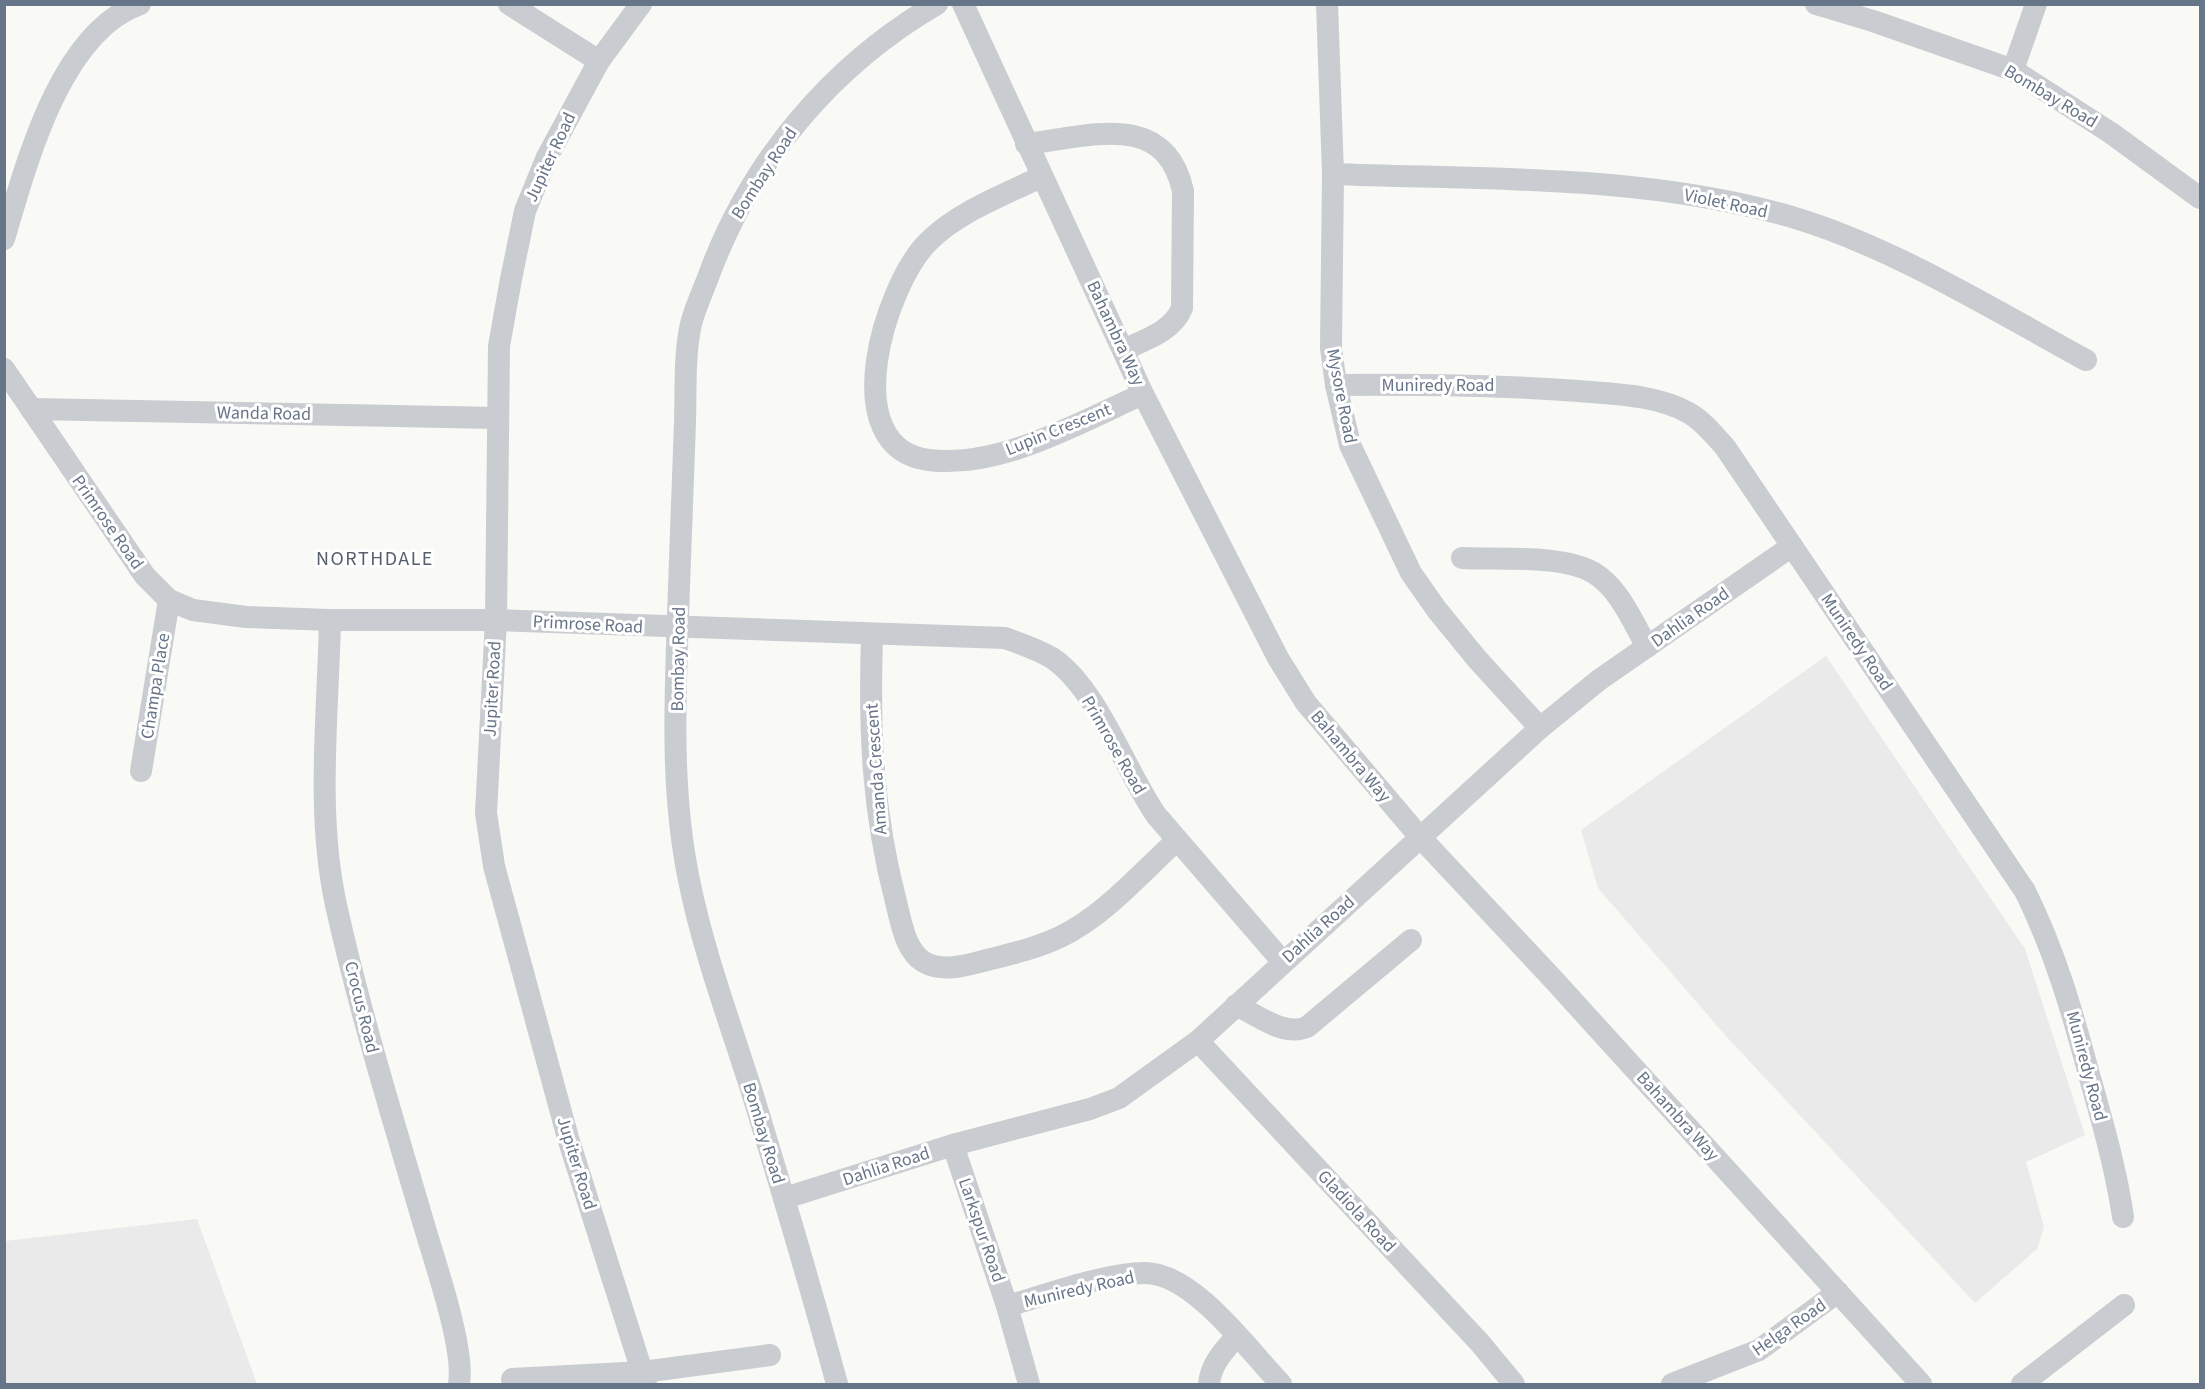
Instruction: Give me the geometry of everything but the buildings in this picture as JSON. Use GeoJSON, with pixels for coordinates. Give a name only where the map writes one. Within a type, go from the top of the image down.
{"type":"FeatureCollection","features":[{"type":"Feature","properties":{"kind":"street"},"geometry":{"type":"LineString","coordinates":[[4,239],[14,170],[62,80],[81,49],[106,24],[125,10],[140,4]]}},
{"type":"Feature","properties":{"kind":"street"},"geometry":{"type":"LineString","coordinates":[[509,4],[599,60]]}},
{"type":"Feature","properties":{"kind":"street","name":"Jupiter Road"},"geometry":{"type":"LineString","coordinates":[[641,4],[599,60],[547,157],[525,211],[499,346],[496,620],[486,813],[494,866],[568,1138],[644,1378]]}},
{"type":"Feature","properties":{"kind":"street","name":"Bombay Road"},"geometry":{"type":"LineString","coordinates":[[837,1384],[785,1198],[689,883],[677,797],[678,628],[686,376],[691,324],[716,255],[739,207],[767,162],[824,91],[878,42],[937,4]]}},
{"type":"Feature","properties":{"kind":"street","name":"Bahambra Way"},"geometry":{"type":"LineString","coordinates":[[963,4],[1041,177],[1125,349],[1143,394],[1278,658],[1306,703],[1419,836],[1921,1384]]}},
{"type":"Feature","properties":{"kind":"street","name":"Mysore Road"},"geometry":{"type":"LineString","coordinates":[[1327,4],[1333,174],[1331,348],[1336,385],[1350,445],[1411,573],[1437,610],[1477,659],[1540,728]]}},
{"type":"Feature","properties":{"kind":"street","name":"Bombay Road"},"geometry":{"type":"LineString","coordinates":[[1816,4],[1873,21],[2013,70],[2111,133],[2200,198]]}},
{"type":"Feature","properties":{"kind":"street"},"geometry":{"type":"LineString","coordinates":[[2013,70],[2036,4]]}},
{"type":"Feature","properties":{"kind":"street"},"geometry":{"type":"LineString","coordinates":[[1026,144],[1127,134],[1144,137],[1167,152],[1179,174],[1183,191],[1182,308],[1179,316],[1166,328],[1125,349]]}},
{"type":"Feature","properties":{"kind":"street","name":"Violet Road"},"geometry":{"type":"LineString","coordinates":[[1333,174],[1639,187],[1749,206],[1794,218],[1905,263],[2086,360]]}},
{"type":"Feature","properties":{"kind":"street","name":"Lupin Crescent"},"geometry":{"type":"LineString","coordinates":[[1041,177],[974,209],[928,242],[909,266],[879,347],[875,381],[876,409],[881,428],[899,448],[913,456],[929,460],[960,460],[1020,447],[1143,394]]}},
{"type":"Feature","properties":{"kind":"street","name":"Primrose Road"},"geometry":{"type":"LineString","coordinates":[[4,369],[145,576],[169,600],[193,610],[218,614],[330,620],[496,620],[1005,638],[1053,659],[1071,676],[1096,710],[1138,789],[1176,841],[1282,961]]}},
{"type":"Feature","properties":{"kind":"street","name":"Muniredy Road"},"geometry":{"type":"LineString","coordinates":[[1336,385],[1507,386],[1602,393],[1660,401],[1689,412],[1704,424],[1725,447],[2025,891],[2048,939],[2067,990],[2116,1171],[2122,1217]]}},
{"type":"Feature","properties":{"kind":"street","name":"Wanda Road"},"geometry":{"type":"LineString","coordinates":[[31,409],[497,418]]}},
{"type":"Feature","properties":{"kind":"street","name":"Dahlia Road"},"geometry":{"type":"LineString","coordinates":[[785,1198],[953,1145],[1090,1109],[1119,1098],[1198,1041],[1282,961],[1540,728],[1599,680],[1792,546]]}},
{"type":"Feature","properties":{"kind":"street"},"geometry":{"type":"LineString","coordinates":[[1462,558],[1544,561],[1579,567],[1594,573],[1622,602],[1647,647]]}},
{"type":"Feature","properties":{"kind":"street","name":"Champa Place"},"geometry":{"type":"LineString","coordinates":[[141,771],[169,600]]}},
{"type":"Feature","properties":{"kind":"street","name":"Crocus Road"},"geometry":{"type":"LineString","coordinates":[[330,620],[325,813],[327,859],[377,1065],[446,1301],[456,1350],[459,1384]]}},
{"type":"Feature","properties":{"kind":"street","name":"Amanda Crescent"},"geometry":{"type":"LineString","coordinates":[[872,635],[871,745],[876,812],[882,850],[904,931],[918,957],[924,962],[950,967],[971,965],[1060,937],[1082,925],[1176,841]]}},
{"type":"Feature","properties":{"kind":"street"},"geometry":{"type":"LineString","coordinates":[[1236,1005],[1288,1030],[1298,1031],[1307,1027],[1411,940]]}},
{"type":"Feature","properties":{"kind":"street","name":"Gladiola Road"},"geometry":{"type":"LineString","coordinates":[[1198,1041],[1480,1342],[1514,1384]]}},
{"type":"Feature","properties":{"kind":"street","name":"Larkspur Road"},"geometry":{"type":"LineString","coordinates":[[953,1145],[1007,1306],[1029,1384]]}},
{"type":"Feature","properties":{"kind":"street","name":"Muniredy Road"},"geometry":{"type":"LineString","coordinates":[[1007,1306],[1111,1278],[1146,1273],[1162,1276],[1191,1292],[1205,1303],[1281,1384]]}},
{"type":"Feature","properties":{"kind":"street","name":"Helga Road"},"geometry":{"type":"LineString","coordinates":[[1672,1384],[1759,1350],[1839,1292]]}},
{"type":"Feature","properties":{"kind":"street"},"geometry":{"type":"LineString","coordinates":[[2022,1384],[2124,1305]]}},
{"type":"Feature","properties":{"kind":"street"},"geometry":{"type":"LineString","coordinates":[[1209,1384],[1210,1371],[1215,1362],[1236,1337]]}},
{"type":"Feature","properties":{"kind":"street"},"geometry":{"type":"LineString","coordinates":[[512,1379],[644,1378],[770,1355]]}},
{"type":"Feature","properties":{"kind":"shaded area"},"geometry":{"type":"Polygon","coordinates":[[[1826,656],[2025,949],[2085,1135],[2026,1162],[2044,1227],[2037,1249],[1975,1303],[1725,1035],[1598,888],[1581,830],[1826,656]]]}},
{"type":"Feature","properties":{"kind":"shaded area"},"geometry":{"type":"Polygon","coordinates":[[[197,1219],[257,1384],[5,1384],[5,1241],[197,1219]]]}},
{"type":"Feature","properties":{"kind":"district","name":"NORTHDALE"},"geometry":{"type":"Point","coordinates":[375,558]}}]}
